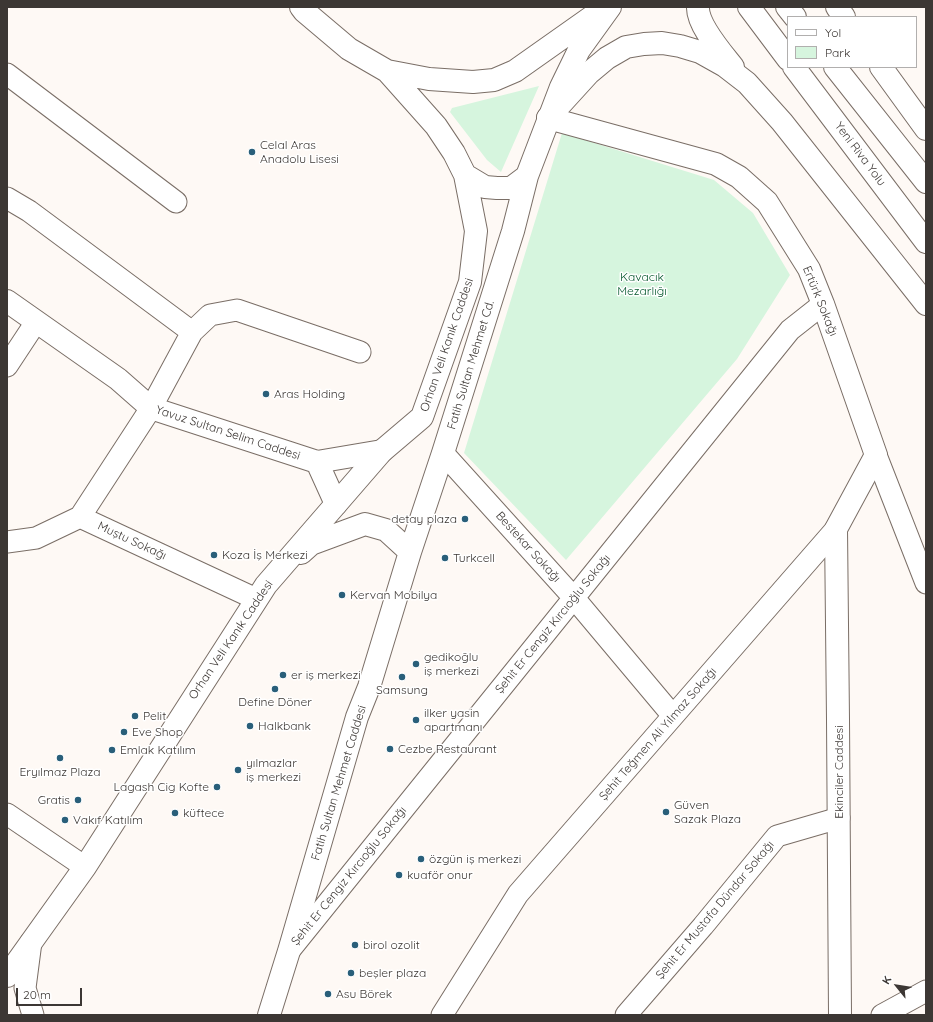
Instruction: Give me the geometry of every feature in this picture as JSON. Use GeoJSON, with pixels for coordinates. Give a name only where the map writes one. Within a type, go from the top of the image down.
{"type":"FeatureCollection","features":[{"type":"Feature","properties":{"kind":"main road"},"geometry":{"type":"LineString","coordinates":[[301,7],[349,49],[387,71],[429,80],[473,82],[494,80],[515,72],[606,7]]}},
{"type":"Feature","properties":{"kind":"main road","name":"Fatih Sultan Mehmet Cd."},"geometry":{"type":"LineString","coordinates":[[410,552],[513,231],[527,176],[548,118],[560,87],[579,50],[610,7]]}},
{"type":"Feature","properties":{"kind":"main road"},"geometry":{"type":"LineString","coordinates":[[698,7],[701,22],[717,46],[747,83],[782,122],[926,304]]}},
{"type":"Feature","properties":{"kind":"main road"},"geometry":{"type":"LineString","coordinates":[[749,7],[787,58]]}},
{"type":"Feature","properties":{"kind":"main road"},"geometry":{"type":"LineString","coordinates":[[787,7],[794,16]]}},
{"type":"Feature","properties":{"kind":"main road"},"geometry":{"type":"LineString","coordinates":[[837,7],[843,16]]}},
{"type":"Feature","properties":{"kind":"main road"},"geometry":{"type":"LineString","coordinates":[[548,118],[589,73],[607,58],[626,47],[662,43],[680,46],[700,52],[725,66],[747,83]]}},
{"type":"Feature","properties":{"kind":"main road","name":"Yeni Riva Yolu"},"geometry":{"type":"LineString","coordinates":[[795,68],[926,242]]}},
{"type":"Feature","properties":{"kind":"main road"},"geometry":{"type":"LineString","coordinates":[[836,68],[926,182]]}},
{"type":"Feature","properties":{"kind":"main road"},"geometry":{"type":"LineString","coordinates":[[881,68],[926,129]]}},
{"type":"Feature","properties":{"kind":"main road","name":"Orhan Veli Kanık Caddesi"},"geometry":{"type":"LineString","coordinates":[[7,976],[85,866],[261,592],[382,452],[422,417],[470,282],[476,231],[465,175],[454,153],[436,126],[387,71]]}},
{"type":"Feature","properties":{"kind":"main road","name":"Ertürk Sokağı"},"geometry":{"type":"LineString","coordinates":[[548,118],[716,164],[739,177],[767,202],[809,269],[823,304],[876,455]]}},
{"type":"Feature","properties":{"kind":"main road"},"geometry":{"type":"LineString","coordinates":[[465,175],[485,186],[497,188],[511,188],[527,176]]}},
{"type":"Feature","properties":{"kind":"main road","name":"Yavuz Sultan Selim Caddesi"},"geometry":{"type":"LineString","coordinates":[[7,301],[118,379],[151,408],[317,462]]}},
{"type":"Feature","properties":{"kind":"main road"},"geometry":{"type":"LineString","coordinates":[[336,504],[317,462],[382,452]]}},
{"type":"Feature","properties":{"kind":"main road","name":"Şehit Teğmen Ali Yılmaz Sokağı"},"geometry":{"type":"LineString","coordinates":[[836,529],[876,455]]}},
{"type":"Feature","properties":{"kind":"main road"},"geometry":{"type":"LineString","coordinates":[[261,592],[311,544],[365,524],[386,530],[410,552]]}},
{"type":"Feature","properties":{"kind":"main road","name":"Ekinciler Caddesi"},"geometry":{"type":"LineString","coordinates":[[836,529],[840,1015]]}},
{"type":"Feature","properties":{"kind":"main road","name":"Fatih Sultan Mehmet Caddesi"},"geometry":{"type":"LineString","coordinates":[[269,1015],[357,717],[369,687],[410,552]]}},
{"type":"Feature","properties":{"kind":"street"},"geometry":{"type":"LineString","coordinates":[[7,74],[176,202]]}},
{"type":"Feature","properties":{"kind":"street"},"geometry":{"type":"LineString","coordinates":[[7,198],[29,211],[192,332]]}},
{"type":"Feature","properties":{"kind":"street","name":"Şehit Er Cengiz Kırcıoğlu Sokağı"},"geometry":{"type":"LineString","coordinates":[[289,951],[790,330],[823,304]]}},
{"type":"Feature","properties":{"kind":"street"},"geometry":{"type":"LineString","coordinates":[[7,542],[36,538],[80,516],[151,408],[192,332],[210,315],[237,310],[360,352]]}},
{"type":"Feature","properties":{"kind":"street"},"geometry":{"type":"LineString","coordinates":[[7,366],[36,322]]}},
{"type":"Feature","properties":{"kind":"street","name":"Bestekar Sokağı"},"geometry":{"type":"LineString","coordinates":[[443,453],[574,598],[673,716]]}},
{"type":"Feature","properties":{"kind":"street","name":"Ertürk Sokağı"},"geometry":{"type":"LineString","coordinates":[[876,455],[926,584]]}},
{"type":"Feature","properties":{"kind":"street","name":"Muştu Sokağı"},"geometry":{"type":"LineString","coordinates":[[80,516],[261,592]]}},
{"type":"Feature","properties":{"kind":"street","name":"Şehit Teğmen Ali Yılmaz Sokağı"},"geometry":{"type":"LineString","coordinates":[[442,1015],[518,894],[836,529]]}},
{"type":"Feature","properties":{"kind":"street"},"geometry":{"type":"LineString","coordinates":[[7,814],[85,866]]}},
{"type":"Feature","properties":{"kind":"street","name":"Şehit Er Mustafa Dündar Sokağı"},"geometry":{"type":"LineString","coordinates":[[626,1015],[703,926],[777,836],[839,818]]}},
{"type":"Feature","properties":{"kind":"street"},"geometry":{"type":"LineString","coordinates":[[31,942],[25,988],[33,1015]]}},
{"type":"Feature","properties":{"kind":"street"},"geometry":{"type":"LineString","coordinates":[[882,1015],[926,991]]}},
{"type":"Feature","properties":{"kind":"green space"},"geometry":{"type":"Polygon","coordinates":[[[539,86],[501,172],[487,160],[450,112],[452,108],[539,86]]]}},
{"type":"Feature","properties":{"kind":"green space","name":"Kavacık Mezarlığı"},"geometry":{"type":"Polygon","coordinates":[[[562,133],[714,180],[753,213],[790,275],[737,359],[566,560],[464,453],[562,133]]]}},
{"type":"Feature","properties":{"kind":"place","name":"Celal Aras Anadolu Lisesi"},"geometry":{"type":"Point","coordinates":[252,152]}},
{"type":"Feature","properties":{"kind":"place","name":"Aras Holding"},"geometry":{"type":"Point","coordinates":[266,394]}},
{"type":"Feature","properties":{"kind":"place","name":"detay plaza"},"geometry":{"type":"Point","coordinates":[465,519]}},
{"type":"Feature","properties":{"kind":"place","name":"Koza İş Merkezi"},"geometry":{"type":"Point","coordinates":[214,555]}},
{"type":"Feature","properties":{"kind":"place","name":"Turkcell"},"geometry":{"type":"Point","coordinates":[445,558]}},
{"type":"Feature","properties":{"kind":"place","name":"Kervan Mobilya"},"geometry":{"type":"Point","coordinates":[342,595]}},
{"type":"Feature","properties":{"kind":"place","name":"gedikoğlu iş merkezi"},"geometry":{"type":"Point","coordinates":[416,664]}},
{"type":"Feature","properties":{"kind":"place","name":"er iş merkezi"},"geometry":{"type":"Point","coordinates":[283,675]}},
{"type":"Feature","properties":{"kind":"place","name":"Samsung"},"geometry":{"type":"Point","coordinates":[402,677]}},
{"type":"Feature","properties":{"kind":"place","name":"Define Döner"},"geometry":{"type":"Point","coordinates":[275,689]}},
{"type":"Feature","properties":{"kind":"place","name":"Pelit"},"geometry":{"type":"Point","coordinates":[135,716]}},
{"type":"Feature","properties":{"kind":"place","name":"ilker yasin apartmanı"},"geometry":{"type":"Point","coordinates":[416,720]}},
{"type":"Feature","properties":{"kind":"place","name":"Halkbank"},"geometry":{"type":"Point","coordinates":[250,726]}},
{"type":"Feature","properties":{"kind":"place","name":"Eve Shop"},"geometry":{"type":"Point","coordinates":[124,732]}},
{"type":"Feature","properties":{"kind":"place","name":"Cezbe Restaurant"},"geometry":{"type":"Point","coordinates":[390,749]}},
{"type":"Feature","properties":{"kind":"place","name":"Emlak Katılım"},"geometry":{"type":"Point","coordinates":[112,750]}},
{"type":"Feature","properties":{"kind":"place","name":"Eryılmaz Plaza"},"geometry":{"type":"Point","coordinates":[60,758]}},
{"type":"Feature","properties":{"kind":"place","name":"yılmazlar iş merkezi"},"geometry":{"type":"Point","coordinates":[238,770]}},
{"type":"Feature","properties":{"kind":"place","name":"Lagash Cig Kofte"},"geometry":{"type":"Point","coordinates":[217,787]}},
{"type":"Feature","properties":{"kind":"place","name":"Gratis"},"geometry":{"type":"Point","coordinates":[78,800]}},
{"type":"Feature","properties":{"kind":"place","name":"Güven Sazak Plaza"},"geometry":{"type":"Point","coordinates":[666,812]}},
{"type":"Feature","properties":{"kind":"place","name":"küftece"},"geometry":{"type":"Point","coordinates":[175,813]}},
{"type":"Feature","properties":{"kind":"place","name":"Vakıf Katılım"},"geometry":{"type":"Point","coordinates":[65,820]}},
{"type":"Feature","properties":{"kind":"place","name":"özgün iş merkezi"},"geometry":{"type":"Point","coordinates":[421,859]}},
{"type":"Feature","properties":{"kind":"place","name":"kuaför onur"},"geometry":{"type":"Point","coordinates":[399,875]}},
{"type":"Feature","properties":{"kind":"place","name":"birol ozolit"},"geometry":{"type":"Point","coordinates":[355,945]}},
{"type":"Feature","properties":{"kind":"place","name":"beşler plaza"},"geometry":{"type":"Point","coordinates":[351,973]}},
{"type":"Feature","properties":{"kind":"place","name":"Asu Börek"},"geometry":{"type":"Point","coordinates":[328,994]}}]}
